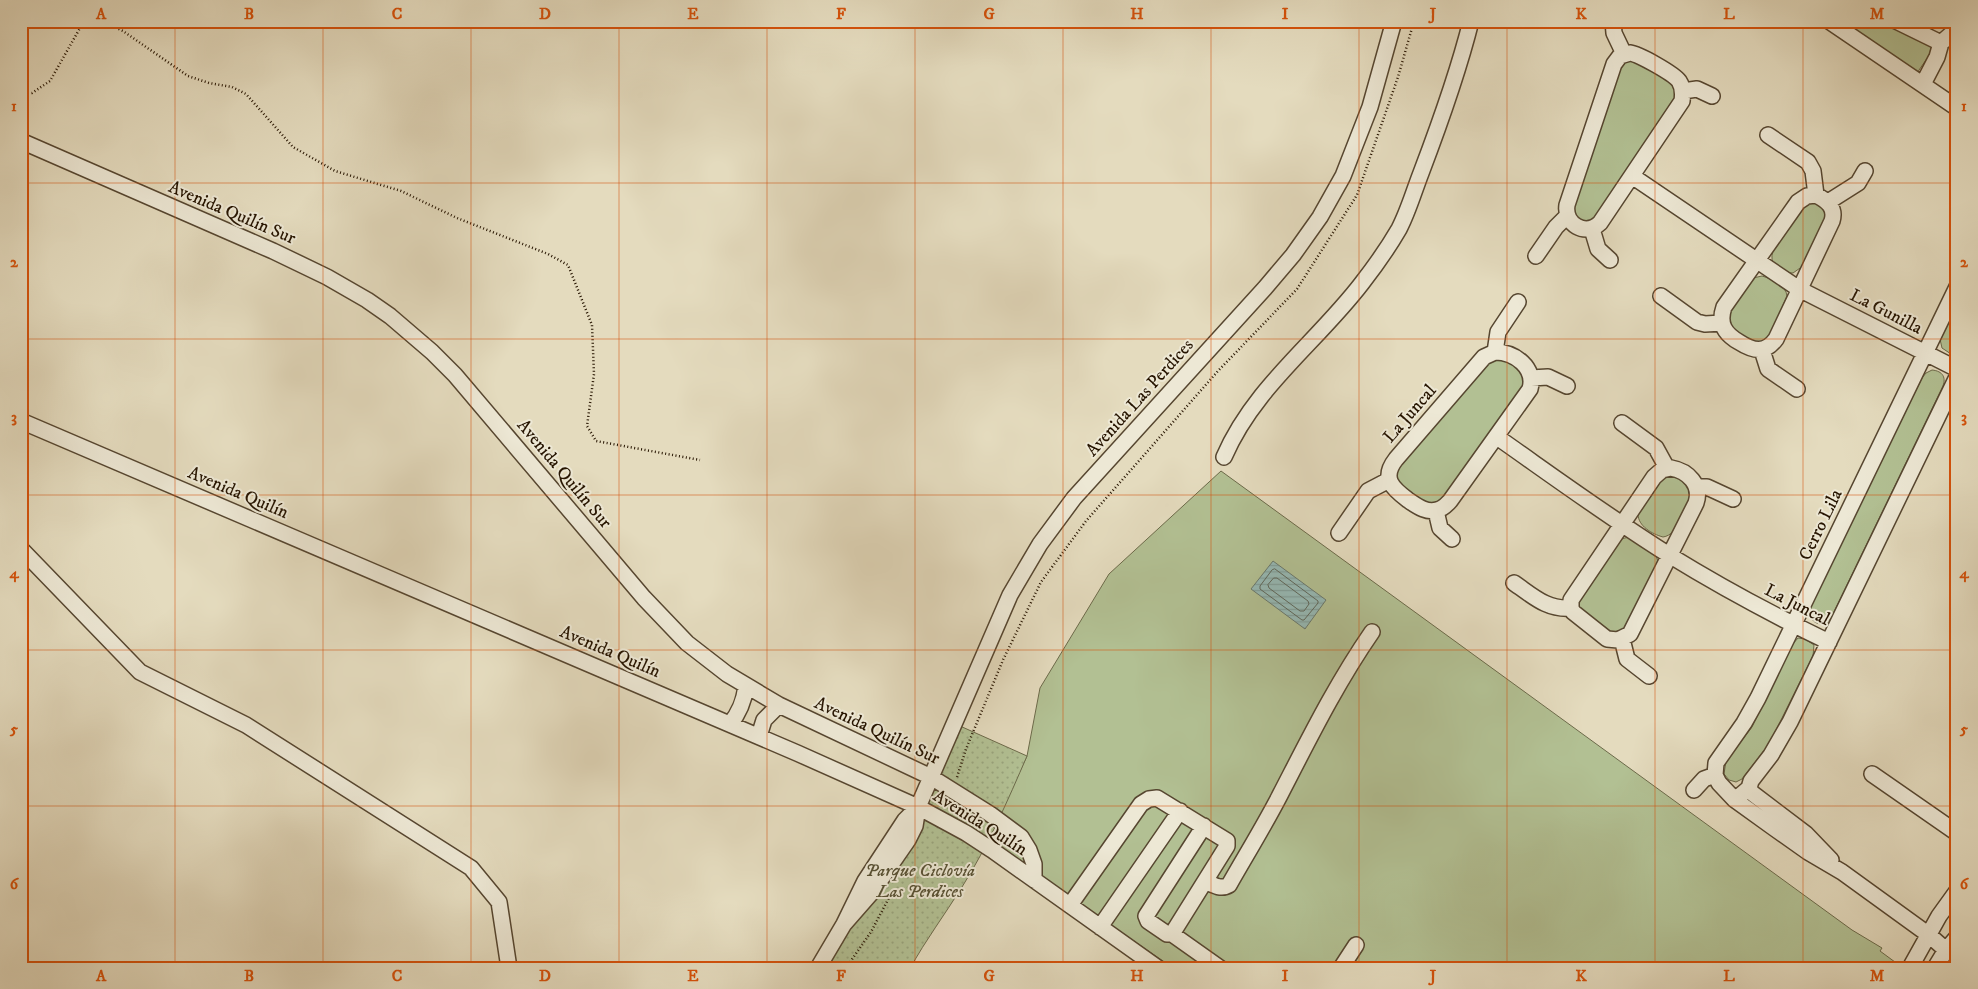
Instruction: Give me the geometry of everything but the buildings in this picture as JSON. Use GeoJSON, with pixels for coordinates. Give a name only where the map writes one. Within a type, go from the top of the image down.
{"type":"FeatureCollection","features":[{"type":"Feature","properties":{"kind":"street","name":"Avenida Las Perdices"},"geometry":{"type":"LineString","coordinates":[[818,968],[844,924],[872,892],[916,826],[918,807],[1010,595],[1040,544],[1074,498],[1266,288],[1293,255],[1320,217],[1343,176],[1370,107],[1394,21]]}},
{"type":"Feature","properties":{"kind":"street"},"geometry":{"type":"LineString","coordinates":[[1224,457],[1234,434],[1257,401],[1361,284],[1382,257],[1400,228],[1440,124],[1462,59],[1471,21]]}},
{"type":"Feature","properties":{"kind":"street"},"geometry":{"type":"LineString","coordinates":[[1613,21],[1614,32],[1624,54]]}},
{"type":"Feature","properties":{"kind":"street"},"geometry":{"type":"LineString","coordinates":[[1829,21],[1957,108]]}},
{"type":"Feature","properties":{"kind":"street"},"geometry":{"type":"LineString","coordinates":[[1896,21],[1941,43]]}},
{"type":"Feature","properties":{"kind":"street"},"geometry":{"type":"LineString","coordinates":[[1923,84],[1937,57],[1941,43],[1957,29]]}},
{"type":"Feature","properties":{"kind":"street"},"geometry":{"type":"LineString","coordinates":[[1624,54],[1636,54],[1677,79],[1682,91],[1679,105],[1600,223],[1592,229],[1586,230],[1577,227],[1567,216],[1566,205],[1617,59],[1624,54]]}},
{"type":"Feature","properties":{"kind":"street"},"geometry":{"type":"LineString","coordinates":[[1682,91],[1697,89],[1712,96]]}},
{"type":"Feature","properties":{"kind":"street"},"geometry":{"type":"LineString","coordinates":[[1768,135],[1808,162],[1822,199],[1834,212],[1832,221],[1776,339],[1769,347],[1762,350],[1749,348],[1730,337],[1723,328],[1724,307],[1798,202],[1807,196],[1822,199],[1858,183],[1866,171]]}},
{"type":"Feature","properties":{"kind":"street","name":"Avenida Quilín Sur"},"geometry":{"type":"LineString","coordinates":[[21,141],[300,263],[347,288],[390,316],[432,352],[460,380],[667,624],[708,661],[779,705],[953,789],[1021,837],[1030,850],[1034,864],[1034,880]]}},
{"type":"Feature","properties":{"kind":"street","name":"La Gunilla"},"geometry":{"type":"LineString","coordinates":[[1632,176],[1756,262],[1799,289],[1957,369]]}},
{"type":"Feature","properties":{"kind":"street"},"geometry":{"type":"LineString","coordinates":[[1536,256],[1556,227],[1567,216]]}},
{"type":"Feature","properties":{"kind":"street"},"geometry":{"type":"LineString","coordinates":[[1592,229],[1598,249],[1610,260]]}},
{"type":"Feature","properties":{"kind":"street","name":"Cerro Lila"},"geometry":{"type":"LineString","coordinates":[[1715,775],[1715,766],[1718,759],[1749,714],[1957,287]]}},
{"type":"Feature","properties":{"kind":"street"},"geometry":{"type":"LineString","coordinates":[[1661,296],[1696,322],[1705,324],[1722,323]]}},
{"type":"Feature","properties":{"kind":"street"},"geometry":{"type":"LineString","coordinates":[[1339,533],[1368,491],[1389,480],[1397,492],[1423,509],[1436,511],[1450,502],[1527,395],[1531,384],[1531,378],[1525,366],[1515,358],[1502,352],[1495,352],[1498,332],[1518,302]]}},
{"type":"Feature","properties":{"kind":"street"},"geometry":{"type":"LineString","coordinates":[[1762,350],[1768,369],[1796,389]]}},
{"type":"Feature","properties":{"kind":"street","name":"La Juncal"},"geometry":{"type":"LineString","coordinates":[[1389,480],[1390,468],[1396,459],[1484,357],[1495,352]]}},
{"type":"Feature","properties":{"kind":"street"},"geometry":{"type":"LineString","coordinates":[[1531,378],[1548,377],[1568,386]]}},
{"type":"Feature","properties":{"kind":"street"},"geometry":{"type":"LineString","coordinates":[[1735,800],[1749,788],[1751,780],[1770,755],[1790,722],[1957,377]]}},
{"type":"Feature","properties":{"kind":"street","name":"Avenida Quilín"},"geometry":{"type":"LineString","coordinates":[[21,421],[759,736],[918,807],[979,842],[1158,968]]}},
{"type":"Feature","properties":{"kind":"street"},"geometry":{"type":"LineString","coordinates":[[1622,423],[1656,448],[1667,468]]}},
{"type":"Feature","properties":{"kind":"street","name":"La Juncal"},"geometry":{"type":"LineString","coordinates":[[1497,437],[1670,556],[1730,591],[1829,642]]}},
{"type":"Feature","properties":{"kind":"street"},"geometry":{"type":"LineString","coordinates":[[1667,468],[1676,469],[1690,477],[1697,487],[1696,503],[1634,628],[1630,634],[1622,639],[1613,641],[1607,639],[1576,615],[1571,608],[1573,596],[1658,472],[1667,468]]}},
{"type":"Feature","properties":{"kind":"street"},"geometry":{"type":"LineString","coordinates":[[1697,487],[1707,487],[1734,499]]}},
{"type":"Feature","properties":{"kind":"street"},"geometry":{"type":"LineString","coordinates":[[1436,511],[1440,528],[1452,539]]}},
{"type":"Feature","properties":{"kind":"street"},"geometry":{"type":"LineString","coordinates":[[21,549],[140,672],[246,725],[471,868],[499,902],[509,968]]}},
{"type":"Feature","properties":{"kind":"street"},"geometry":{"type":"LineString","coordinates":[[1514,583],[1549,606],[1560,609],[1571,608]]}},
{"type":"Feature","properties":{"kind":"street"},"geometry":{"type":"LineString","coordinates":[[1205,881],[1218,887],[1229,885],[1279,797],[1347,669],[1372,632]]}},
{"type":"Feature","properties":{"kind":"street"},"geometry":{"type":"LineString","coordinates":[[1622,639],[1627,658],[1649,676]]}},
{"type":"Feature","properties":{"kind":"street"},"geometry":{"type":"LineString","coordinates":[[730,724],[741,708],[746,686]]}},
{"type":"Feature","properties":{"kind":"street"},"geometry":{"type":"LineString","coordinates":[[759,736],[764,720],[779,705]]}},
{"type":"Feature","properties":{"kind":"street"},"geometry":{"type":"LineString","coordinates":[[1872,774],[1957,833]]}},
{"type":"Feature","properties":{"kind":"street"},"geometry":{"type":"LineString","coordinates":[[1694,790],[1704,779],[1715,775],[1721,786],[1735,800],[1789,829]]}},
{"type":"Feature","properties":{"kind":"street"},"geometry":{"type":"LineString","coordinates":[[1749,788],[1789,829],[1808,852],[1842,872],[1929,935],[1946,950]]}},
{"type":"Feature","properties":{"kind":"street"},"geometry":{"type":"LineString","coordinates":[[1070,905],[1141,804],[1148,799],[1157,798],[1227,841],[1227,846],[1172,934]]}},
{"type":"Feature","properties":{"kind":"street"},"geometry":{"type":"LineString","coordinates":[[1100,927],[1180,811]]}},
{"type":"Feature","properties":{"kind":"street"},"geometry":{"type":"LineString","coordinates":[[1204,826],[1146,916],[1148,921],[1167,934],[1172,934],[1220,968]]}},
{"type":"Feature","properties":{"kind":"street"},"geometry":{"type":"LineString","coordinates":[[1910,968],[1957,891]]}},
{"type":"Feature","properties":{"kind":"street"},"geometry":{"type":"LineString","coordinates":[[1935,968],[1957,937]]}},
{"type":"Feature","properties":{"kind":"street"},"geometry":{"type":"LineString","coordinates":[[1341,968],[1356,945]]}},
{"type":"Feature","properties":{"kind":"path"},"geometry":{"type":"LineString","coordinates":[[21,93],[32,93],[50,81],[84,21]]}},
{"type":"Feature","properties":{"kind":"path"},"geometry":{"type":"LineString","coordinates":[[103,21],[123,31],[188,76],[209,84],[232,87],[246,94],[293,147],[335,171],[401,191],[457,218],[548,254],[568,265],[592,325],[594,374],[587,426],[596,441],[700,460]]}},
{"type":"Feature","properties":{"kind":"path"},"geometry":{"type":"LineString","coordinates":[[953,789],[966,749],[1004,660],[1041,582],[1086,520],[1218,371],[1297,289],[1357,195],[1398,77],[1414,21]]}},
{"type":"Feature","properties":{"kind":"path"},"geometry":{"type":"LineString","coordinates":[[846,968],[870,932],[894,889]]}},
{"type":"Feature","properties":{"kind":"green space"},"geometry":{"type":"Polygon","coordinates":[[[1842,21],[1882,21],[1931,45],[1930,54],[1917,73],[1842,21]]]}},
{"type":"Feature","properties":{"kind":"green space"},"geometry":{"type":"Polygon","coordinates":[[[1623,61],[1636,61],[1669,81],[1675,89],[1676,98],[1593,221],[1584,223],[1575,216],[1573,204],[1623,61]]]}},
{"type":"Feature","properties":{"kind":"green space"},"geometry":{"type":"Polygon","coordinates":[[[1809,200],[1824,205],[1826,217],[1803,266],[1793,273],[1787,272],[1773,263],[1773,252],[1786,228],[1809,200]]]}},
{"type":"Feature","properties":{"kind":"green space"},"geometry":{"type":"Polygon","coordinates":[[[1762,276],[1781,286],[1787,296],[1770,335],[1762,342],[1753,343],[1731,328],[1728,315],[1753,278],[1762,276]]]}},
{"type":"Feature","properties":{"kind":"green space"},"geometry":{"type":"Polygon","coordinates":[[[1957,301],[1957,352],[1951,354],[1942,348],[1940,339],[1957,301]]]}},
{"type":"Feature","properties":{"kind":"green space"},"geometry":{"type":"Polygon","coordinates":[[[1507,359],[1522,371],[1525,384],[1439,503],[1427,505],[1401,486],[1396,476],[1396,469],[1484,365],[1492,360],[1507,359]]]}},
{"type":"Feature","properties":{"kind":"green space"},"geometry":{"type":"Polygon","coordinates":[[[1932,370],[1941,373],[1943,376],[1942,388],[1832,616],[1827,623],[1818,624],[1811,617],[1811,605],[1922,378],[1932,370]]]}},
{"type":"Feature","properties":{"kind":"green space"},"geometry":{"type":"Polygon","coordinates":[[[1221,471],[1852,930],[1882,948],[1880,951],[1899,965],[1898,968],[1173,968],[988,840],[1027,756],[1040,688],[1109,574],[1221,471]]]}},
{"type":"Feature","properties":{"kind":"green space"},"geometry":{"type":"Polygon","coordinates":[[[1667,474],[1683,477],[1693,493],[1678,526],[1669,535],[1663,537],[1646,529],[1640,522],[1638,514],[1658,481],[1667,474]]]}},
{"type":"Feature","properties":{"kind":"green space"},"geometry":{"type":"Polygon","coordinates":[[[1629,537],[1656,554],[1658,563],[1623,631],[1613,633],[1578,607],[1578,599],[1621,539],[1629,537]]]}},
{"type":"Feature","properties":{"kind":"green space"},"geometry":{"type":"Polygon","coordinates":[[[1798,638],[1805,639],[1814,645],[1813,656],[1769,744],[1742,779],[1736,782],[1729,780],[1724,774],[1726,761],[1752,727],[1792,645],[1798,638]]]}},
{"type":"Feature","properties":{"kind":"green space","name":"Parque Ciclovía Las Perdices"},"geometry":{"type":"Polygon","coordinates":[[[960,726],[1027,756],[997,823],[971,871],[910,968],[823,968],[960,726]]]}},
{"type":"Feature","properties":{"kind":"water"},"geometry":{"type":"Polygon","coordinates":[[[1273,561],[1326,600],[1305,629],[1251,589],[1273,561]]]}}]}
